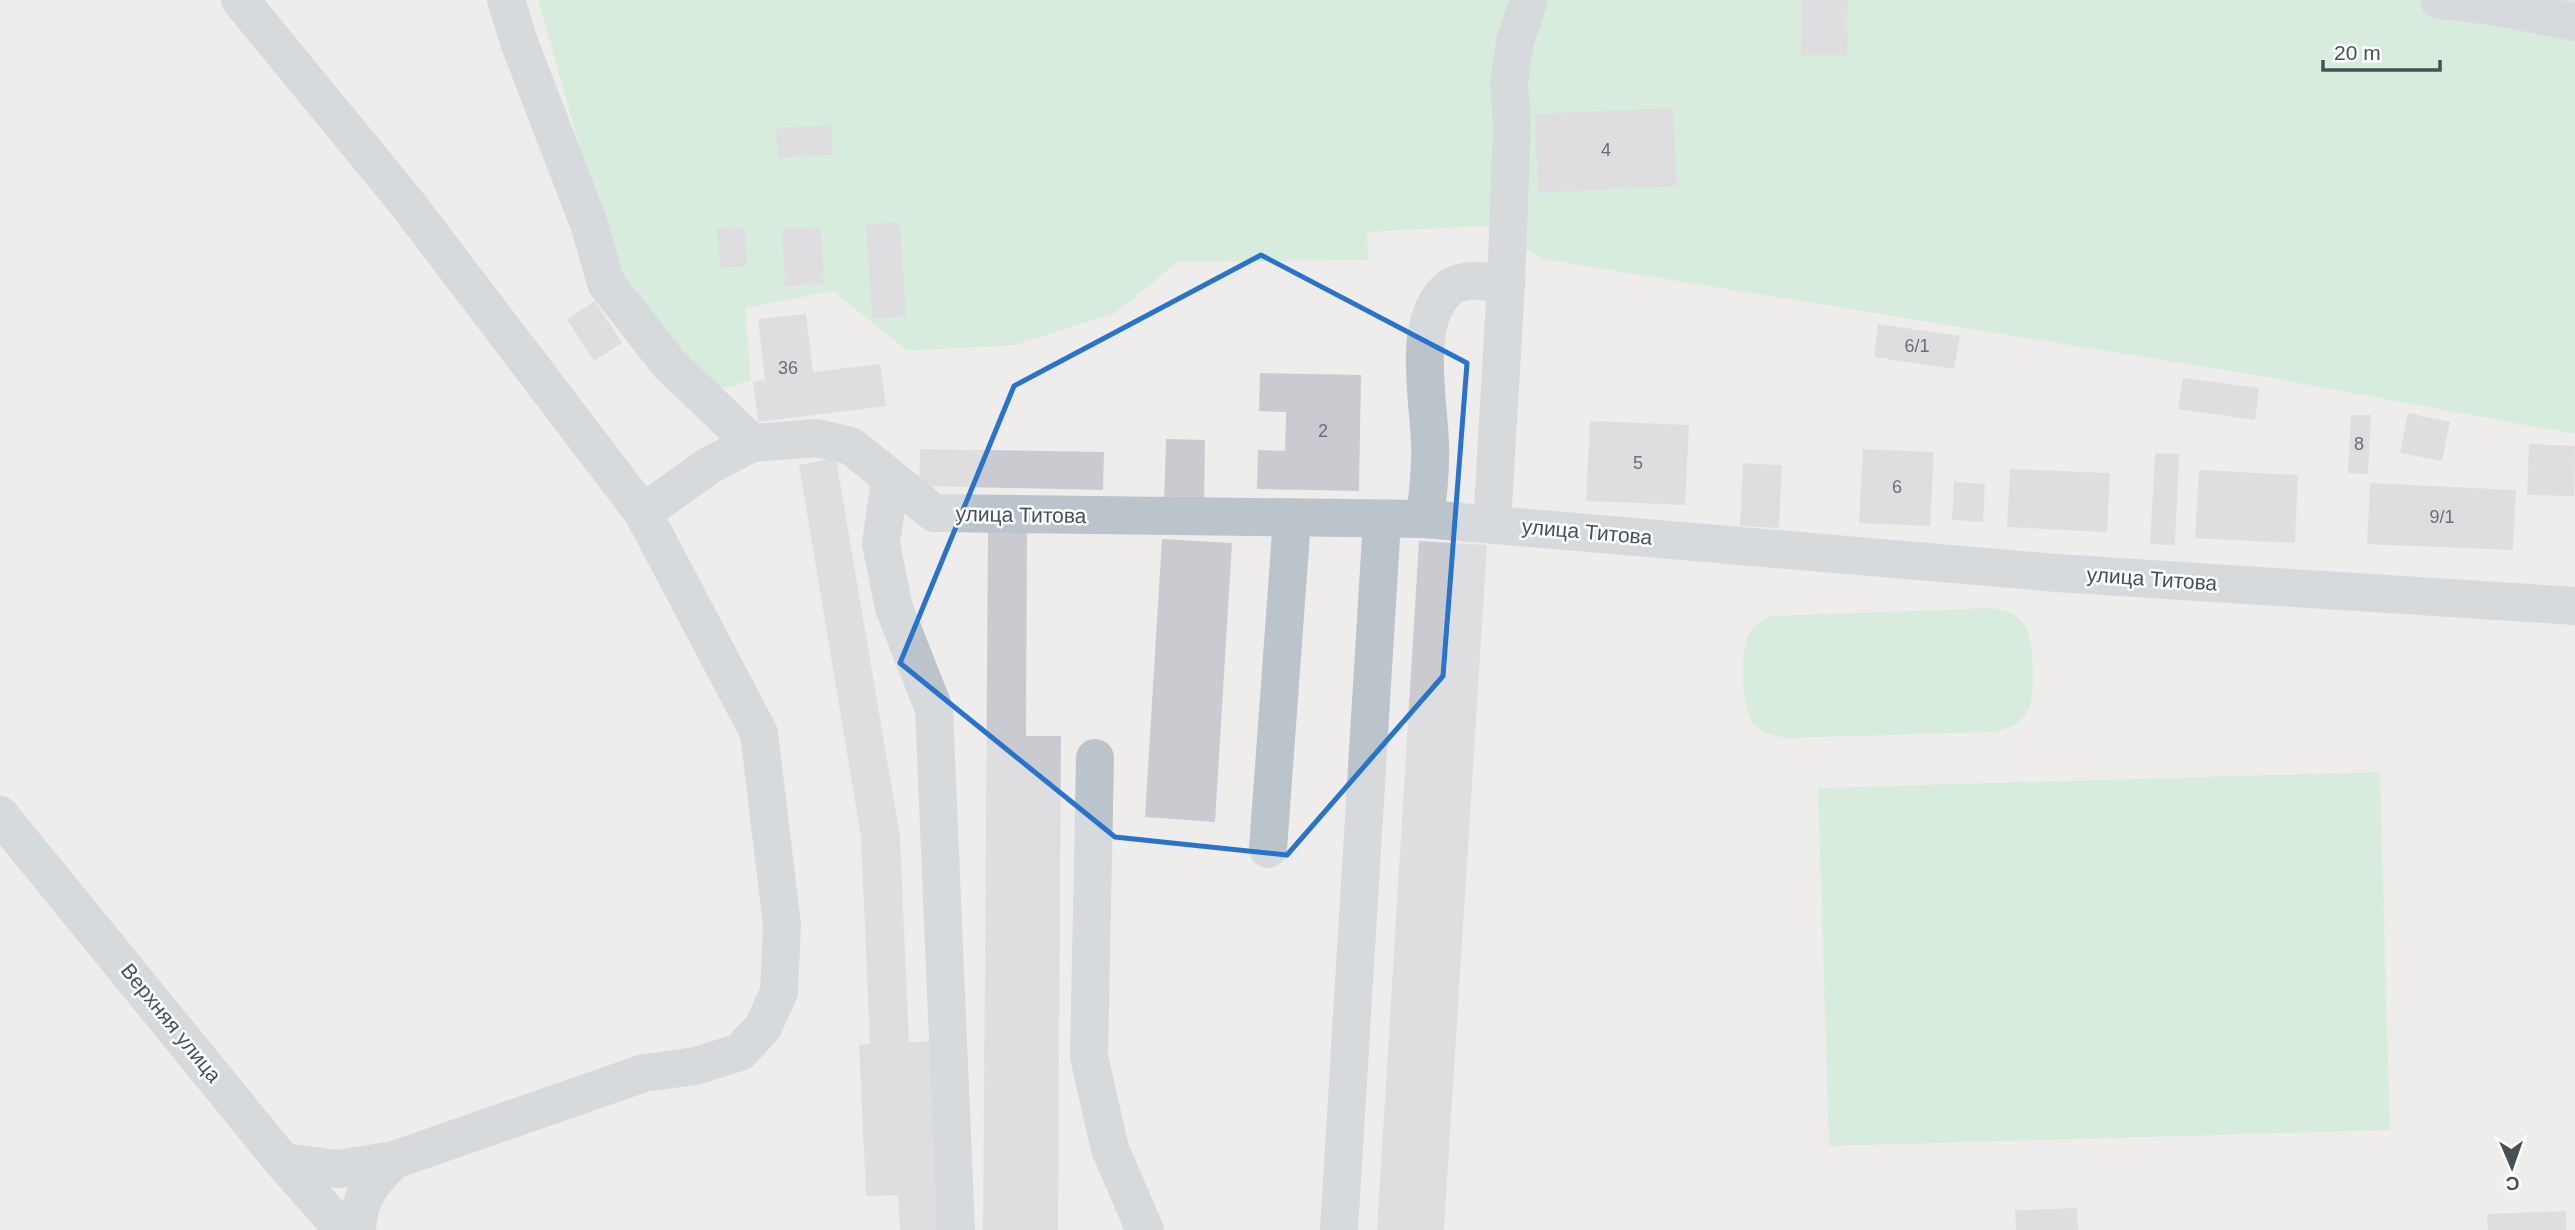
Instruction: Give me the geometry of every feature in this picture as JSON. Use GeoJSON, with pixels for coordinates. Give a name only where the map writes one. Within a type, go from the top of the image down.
{"type":"FeatureCollection","features":[{"type":"Feature","properties":{"kind":"street"},"geometry":{"type":"LineString","coordinates":[[240,0],[406,202],[643,513],[759,733],[782,926],[779,992],[763,1027],[740,1052],[696,1066],[644,1073],[394,1160],[338,1169],[284,1161]]}},
{"type":"Feature","properties":{"kind":"street"},"geometry":{"type":"LineString","coordinates":[[506,0],[519,42],[590,227],[606,283],[669,364],[752,443]]}},
{"type":"Feature","properties":{"kind":"street"},"geometry":{"type":"LineString","coordinates":[[1492,524],[1506,284],[1512,125],[1509,83],[1515,42],[1529,0]]}},
{"type":"Feature","properties":{"kind":"street"},"geometry":{"type":"LineString","coordinates":[[2439,0],[2498,7],[2575,22]]}},
{"type":"Feature","properties":{"kind":"street"},"geometry":{"type":"LineString","coordinates":[[1425,519],[1430,475],[1430,443],[1425,346],[1433,311],[1446,290],[1470,280],[1506,284]]}},
{"type":"Feature","properties":{"kind":"street","name":"улица Титова"},"geometry":{"type":"LineString","coordinates":[[643,513],[708,466],[752,443],[817,438],[851,446],[934,513],[1425,519],[2057,573],[2575,606]]}},
{"type":"Feature","properties":{"kind":"street"},"geometry":{"type":"LineString","coordinates":[[890,478],[881,544],[894,608],[934,709],[956,1230]]}},
{"type":"Feature","properties":{"kind":"street"},"geometry":{"type":"LineString","coordinates":[[1268,849],[1292,519]]}},
{"type":"Feature","properties":{"kind":"street"},"geometry":{"type":"LineString","coordinates":[[1339,1230],[1382,520]]}},
{"type":"Feature","properties":{"kind":"street"},"geometry":{"type":"LineString","coordinates":[[1096,758],[1089,1057],[1110,1149],[1145,1230]]}},
{"type":"Feature","properties":{"kind":"street","name":"Верхняя улица"},"geometry":{"type":"LineString","coordinates":[[0,816],[343,1230]]}},
{"type":"Feature","properties":{"kind":"street"},"geometry":{"type":"LineString","coordinates":[[357,1230],[358,1218],[370,1182],[394,1160]]}},
{"type":"Feature","properties":{"kind":"highlighted area"},"geometry":{"type":"Polygon","coordinates":[[[1261,255],[1467,363],[1443,676],[1287,855],[1115,837],[900,663],[1014,386],[1261,255]]]}},
{"type":"Feature","properties":{"kind":"green space"},"geometry":{"type":"Polygon","coordinates":[[[538,0],[2575,0],[2575,434],[2266,377],[1543,259],[1484,226],[1367,232],[1369,260],[1178,262],[1115,313],[1015,345],[907,351],[833,291],[745,308],[751,380],[718,390],[617,279],[538,0]]]}},
{"type":"Feature","properties":{"kind":"green space"},"geometry":{"type":"Polygon","coordinates":[[[1990,608],[2013,615],[2021,621],[2030,637],[2033,683],[2031,703],[2022,718],[2006,729],[1994,732],[1787,738],[1760,729],[1749,715],[1743,678],[1746,641],[1754,628],[1771,616],[1990,608]]]}},
{"type":"Feature","properties":{"kind":"green space"},"geometry":{"type":"Polygon","coordinates":[[[2380,772],[2390,1130],[1829,1146],[1818,788],[2380,772]]]}},
{"type":"Feature","properties":{"kind":"building"},"geometry":{"type":"Polygon","coordinates":[[[1802,0],[1848,0],[1847,55],[1801,55],[1802,0]]]}},
{"type":"Feature","properties":{"kind":"building"},"geometry":{"type":"Polygon","coordinates":[[[1673,108],[1677,186],[1538,193],[1535,114],[1673,108]]]}},
{"type":"Feature","properties":{"kind":"building"},"geometry":{"type":"Polygon","coordinates":[[[831,125],[833,155],[778,158],[776,128],[831,125]]]}},
{"type":"Feature","properties":{"kind":"building"},"geometry":{"type":"Polygon","coordinates":[[[900,222],[906,317],[872,318],[866,224],[900,222]]]}},
{"type":"Feature","properties":{"kind":"building"},"geometry":{"type":"Polygon","coordinates":[[[745,227],[747,266],[720,268],[717,228],[745,227]]]}},
{"type":"Feature","properties":{"kind":"building"},"geometry":{"type":"Polygon","coordinates":[[[821,227],[824,284],[785,286],[782,229],[821,227]]]}},
{"type":"Feature","properties":{"kind":"building"},"geometry":{"type":"Polygon","coordinates":[[[595,301],[622,343],[594,361],[567,319],[595,301]]]}},
{"type":"Feature","properties":{"kind":"building"},"geometry":{"type":"Polygon","coordinates":[[[806,314],[813,372],[880,364],[886,406],[758,422],[753,382],[765,380],[758,319],[806,314]]]}},
{"type":"Feature","properties":{"kind":"building"},"geometry":{"type":"Polygon","coordinates":[[[1878,324],[1960,336],[1954,369],[1874,357],[1878,324]]]}},
{"type":"Feature","properties":{"kind":"building"},"geometry":{"type":"Polygon","coordinates":[[[1260,373],[1361,375],[1359,491],[1257,489],[1258,450],[1285,451],[1286,412],[1259,411],[1260,373]]]}},
{"type":"Feature","properties":{"kind":"building"},"geometry":{"type":"Polygon","coordinates":[[[2183,378],[2259,388],[2255,420],[2178,409],[2183,378]]]}},
{"type":"Feature","properties":{"kind":"building"},"geometry":{"type":"Polygon","coordinates":[[[2408,413],[2450,422],[2442,461],[2400,453],[2408,413]]]}},
{"type":"Feature","properties":{"kind":"building"},"geometry":{"type":"Polygon","coordinates":[[[2351,415],[2371,415],[2368,474],[2348,473],[2351,415]]]}},
{"type":"Feature","properties":{"kind":"building"},"geometry":{"type":"Polygon","coordinates":[[[1590,421],[1689,425],[1685,505],[1586,501],[1590,421]]]}},
{"type":"Feature","properties":{"kind":"building"},"geometry":{"type":"Polygon","coordinates":[[[1166,439],[1205,440],[1204,505],[1164,503],[1166,439]]]}},
{"type":"Feature","properties":{"kind":"building"},"geometry":{"type":"Polygon","coordinates":[[[2529,444],[2575,446],[2574,496],[2527,495],[2529,444]]]}},
{"type":"Feature","properties":{"kind":"building"},"geometry":{"type":"Polygon","coordinates":[[[920,449],[1104,452],[1103,490],[919,486],[920,449]]]}},
{"type":"Feature","properties":{"kind":"building"},"geometry":{"type":"Polygon","coordinates":[[[1863,449],[1934,452],[1930,526],[1859,523],[1863,449]]]}},
{"type":"Feature","properties":{"kind":"building"},"geometry":{"type":"Polygon","coordinates":[[[2155,453],[2179,454],[2175,545],[2150,544],[2155,453]]]}},
{"type":"Feature","properties":{"kind":"building"},"geometry":{"type":"Polygon","coordinates":[[[836,458],[900,837],[909,1042],[935,1041],[943,1230],[900,1230],[898,1195],[866,1196],[859,1045],[870,1044],[861,837],[799,465],[836,458]]]}},
{"type":"Feature","properties":{"kind":"building"},"geometry":{"type":"Polygon","coordinates":[[[1743,463],[1782,465],[1779,528],[1740,526],[1743,463]]]}},
{"type":"Feature","properties":{"kind":"building"},"geometry":{"type":"Polygon","coordinates":[[[2010,469],[2110,473],[2107,532],[2007,527],[2010,469]]]}},
{"type":"Feature","properties":{"kind":"building"},"geometry":{"type":"Polygon","coordinates":[[[2199,470],[2298,475],[2295,543],[2195,538],[2199,470]]]}},
{"type":"Feature","properties":{"kind":"building"},"geometry":{"type":"Polygon","coordinates":[[[1954,482],[1985,484],[1983,522],[1952,520],[1954,482]]]}},
{"type":"Feature","properties":{"kind":"building"},"geometry":{"type":"Polygon","coordinates":[[[2370,483],[2516,490],[2513,550],[2367,544],[2370,483]]]}},
{"type":"Feature","properties":{"kind":"building"},"geometry":{"type":"Polygon","coordinates":[[[988,532],[1027,533],[1026,736],[1061,736],[1058,1230],[983,1230],[988,532]]]}},
{"type":"Feature","properties":{"kind":"building"},"geometry":{"type":"Polygon","coordinates":[[[1162,539],[1232,543],[1215,822],[1145,817],[1162,539]]]}},
{"type":"Feature","properties":{"kind":"building"},"geometry":{"type":"Polygon","coordinates":[[[1419,541],[1487,545],[1444,1230],[1377,1230],[1419,541]]]}},
{"type":"Feature","properties":{"kind":"building"},"geometry":{"type":"Polygon","coordinates":[[[2077,1208],[2078,1230],[2016,1230],[2015,1210],[2077,1208]]]}},
{"type":"Feature","properties":{"kind":"building"},"geometry":{"type":"Polygon","coordinates":[[[2566,1211],[2566,1230],[2488,1230],[2487,1214],[2566,1211]]]}}]}
